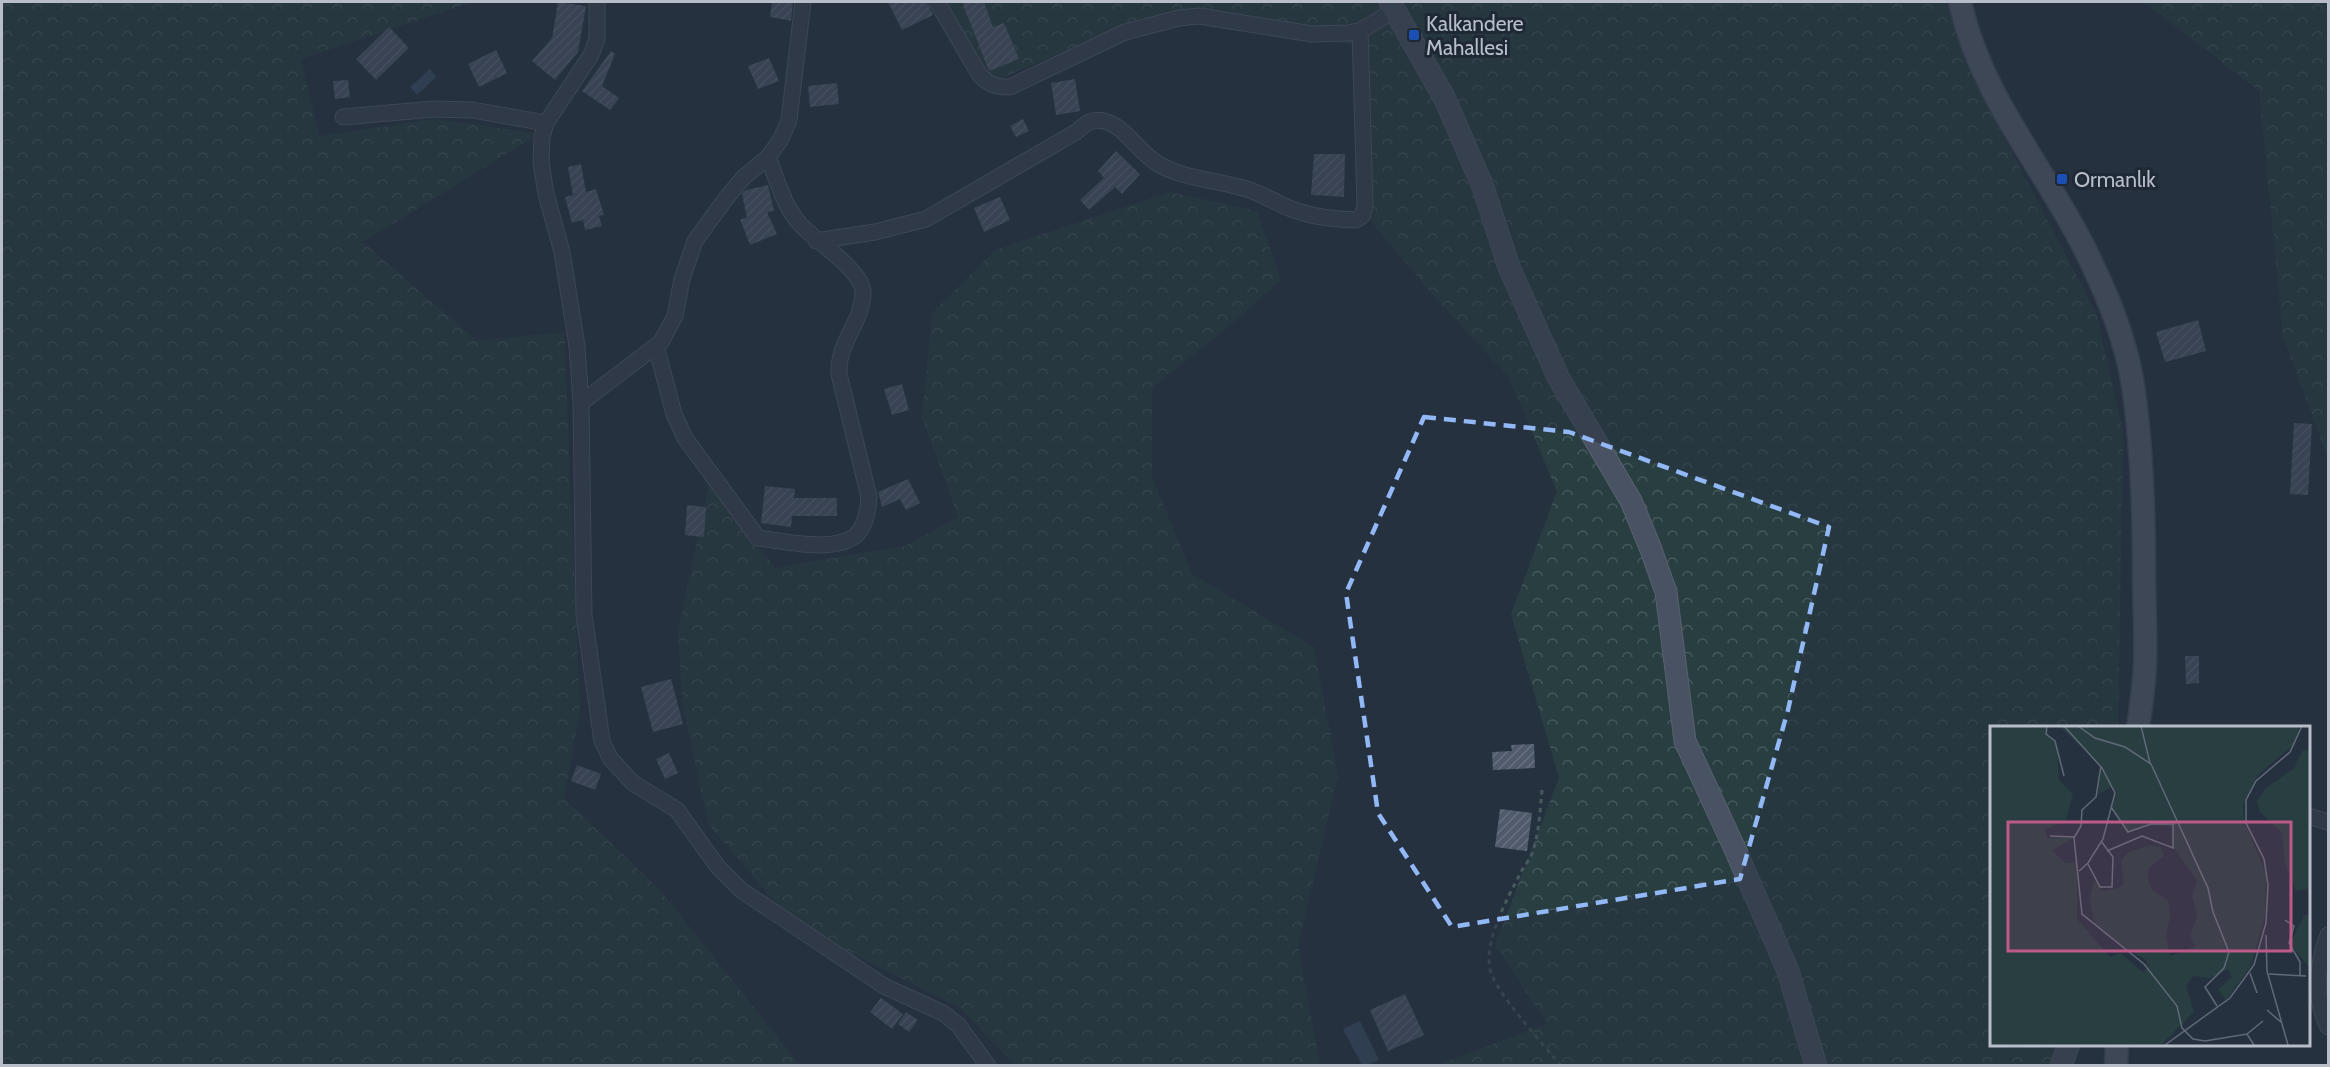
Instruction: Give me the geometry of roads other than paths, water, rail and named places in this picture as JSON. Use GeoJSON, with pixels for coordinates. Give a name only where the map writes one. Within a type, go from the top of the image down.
{"type":"FeatureCollection","features":[{"type":"Feature","properties":{"kind":"main road"},"geometry":{"type":"LineString","coordinates":[[1960,2],[1978,61],[2004,114],[2092,262],[2112,309],[2131,378],[2144,522],[2145,666],[2138,726]]}},
{"type":"Feature","properties":{"kind":"main road"},"geometry":{"type":"LineString","coordinates":[[2116,1065],[2117,1046]]}},
{"type":"Feature","properties":{"kind":"street"},"geometry":{"type":"LineString","coordinates":[[597,2],[597,39],[591,55],[546,123],[542,138],[541,162],[546,194],[562,252],[577,346],[581,403],[584,615],[602,741],[610,758],[633,783],[677,810],[718,867],[741,890],[884,986],[943,1013],[959,1026],[988,1065]]}},
{"type":"Feature","properties":{"kind":"street"},"geometry":{"type":"LineString","coordinates":[[581,403],[656,346],[669,330],[675,316],[682,279],[695,241],[717,209],[743,178],[768,157],[781,139],[789,120],[803,2]]}},
{"type":"Feature","properties":{"kind":"street"},"geometry":{"type":"LineString","coordinates":[[937,2],[980,74],[988,84],[1000,87],[1010,87],[1125,32],[1179,18],[1199,16],[1312,34],[1348,33],[1360,31],[1393,6],[1444,99],[1483,187],[1509,267],[1558,377],[1630,501],[1650,547],[1666,592],[1685,741],[1788,971],[1816,1065]]}},
{"type":"Feature","properties":{"kind":"street"},"geometry":{"type":"LineString","coordinates":[[816,241],[875,232],[926,219],[1076,132],[1089,121],[1103,121],[1120,128],[1144,155],[1162,166],[1189,176],[1247,189],[1314,216],[1356,220],[1362,216],[1365,206],[1360,31]]}},
{"type":"Feature","properties":{"kind":"street"},"geometry":{"type":"LineString","coordinates":[[343,117],[434,109],[472,110],[546,123]]}},
{"type":"Feature","properties":{"kind":"street"},"geometry":{"type":"LineString","coordinates":[[656,346],[674,414],[685,438],[758,538],[817,545],[842,542],[856,535],[867,517],[869,497],[838,363],[841,351],[862,306],[863,288],[850,268],[816,241],[798,222],[768,157]]}},
{"type":"Feature","properties":{"kind":"street"},"geometry":{"type":"LineString","coordinates":[[2309,817],[2328,822]]}},
{"type":"Feature","properties":{"kind":"street"},"geometry":{"type":"LineString","coordinates":[[2328,935],[2322,952],[2317,996],[2328,1027]]}},
{"type":"Feature","properties":{"kind":"street"},"geometry":{"type":"LineString","coordinates":[[2061,1065],[2068,1046]]}},
{"type":"Feature","properties":{"kind":"water"},"geometry":{"type":"Polygon","coordinates":[[[430,69],[436,77],[417,95],[410,87],[430,69]]]}},
{"type":"Feature","properties":{"kind":"water"},"geometry":{"type":"Polygon","coordinates":[[[1360,1021],[1379,1060],[1367,1065],[1362,1065],[1343,1029],[1360,1021]]]}},
{"type":"Feature","properties":{"kind":"place","name":"Kalkandere Mahallesi"},"geometry":{"type":"Point","coordinates":[1414,35]}},
{"type":"Feature","properties":{"kind":"place","name":"Ormanlık"},"geometry":{"type":"Point","coordinates":[2062,179]}}]}
